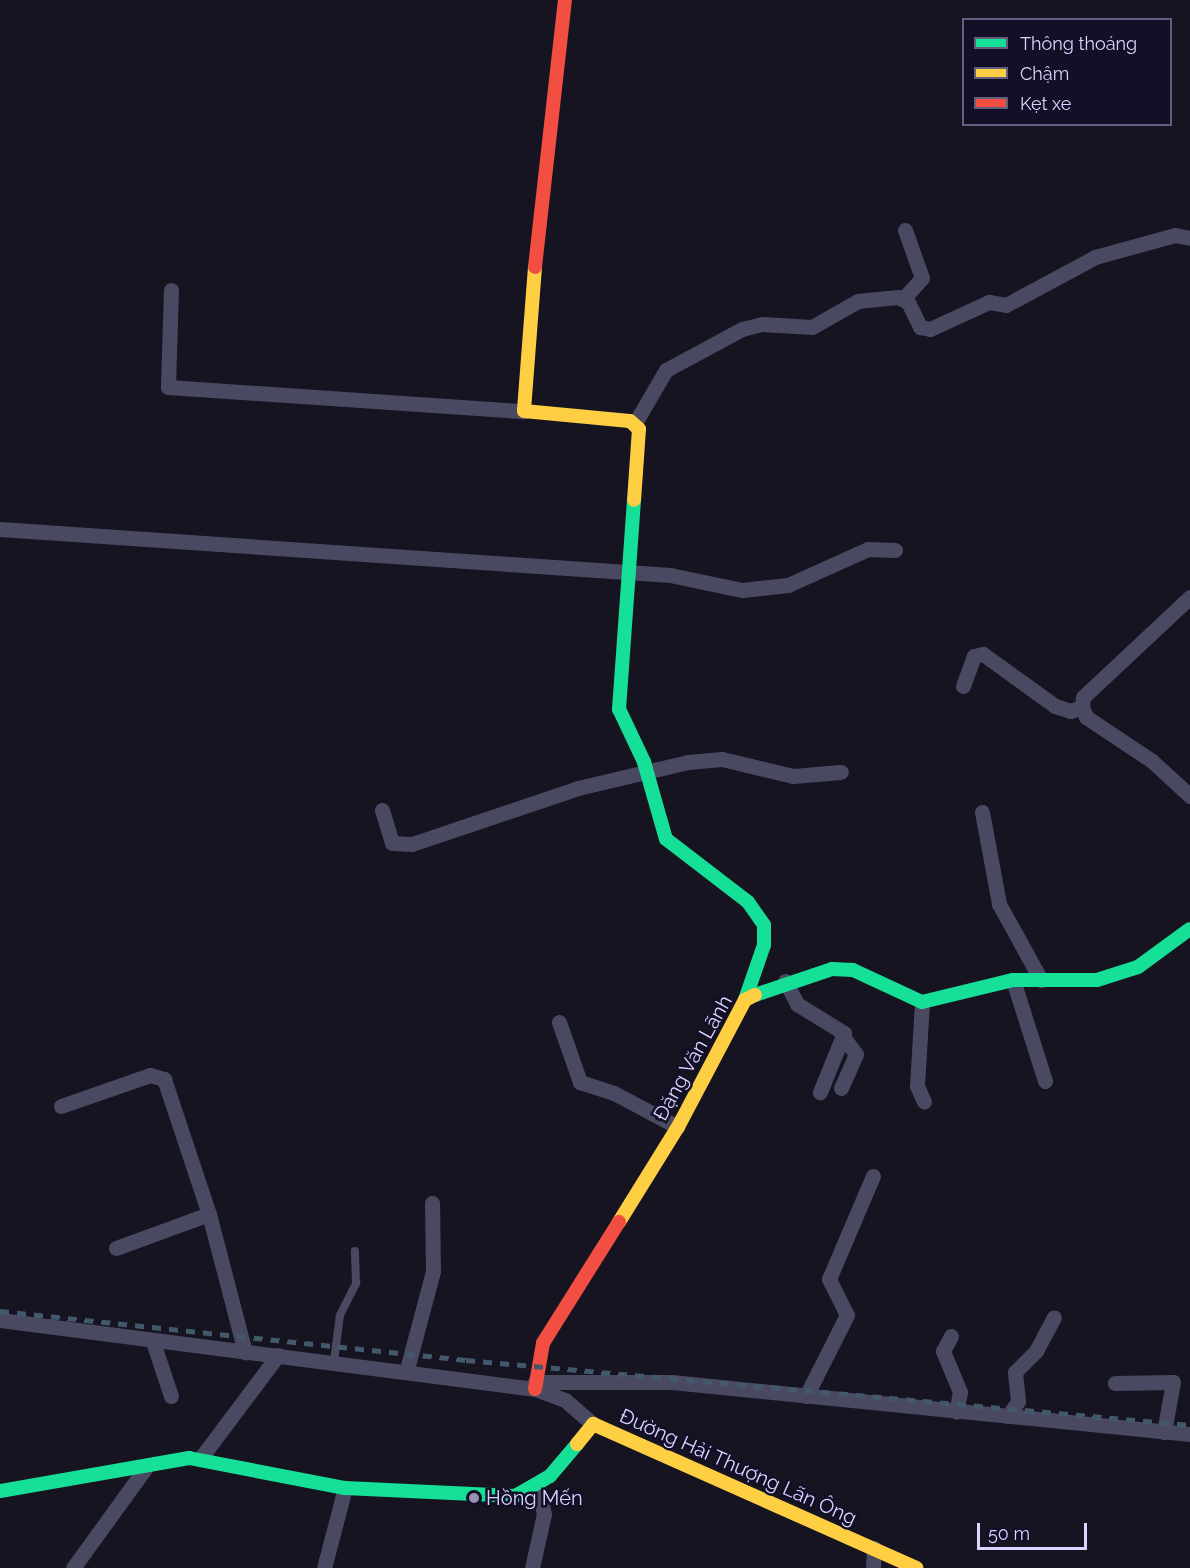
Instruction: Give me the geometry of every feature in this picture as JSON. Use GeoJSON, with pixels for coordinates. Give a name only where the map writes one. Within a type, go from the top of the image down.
{"type":"FeatureCollection","features":[{"type":"Feature","properties":{"kind":"street"},"geometry":{"type":"LineString","coordinates":[[524,411],[543,158],[565,0]]}},
{"type":"Feature","properties":{"kind":"street"},"geometry":{"type":"LineString","coordinates":[[745,1000],[764,945],[764,924],[748,902],[666,838],[646,769],[618,704],[640,438],[635,423],[666,370],[710,342],[762,324],[812,327],[858,301],[903,298],[922,278],[905,230]]}},
{"type":"Feature","properties":{"kind":"street"},"geometry":{"type":"LineString","coordinates":[[903,298],[920,327],[930,329],[989,302],[1006,305],[1095,257],[1175,235],[1190,238]]}},
{"type":"Feature","properties":{"kind":"street"},"geometry":{"type":"LineString","coordinates":[[171,290],[168,387],[524,411],[635,423]]}},
{"type":"Feature","properties":{"kind":"street"},"geometry":{"type":"LineString","coordinates":[[0,529],[629,574],[758,590],[788,585],[868,549],[895,550]]}},
{"type":"Feature","properties":{"kind":"street"},"geometry":{"type":"LineString","coordinates":[[1190,597],[1083,697],[1082,707],[1086,717],[1152,761],[1190,796]]}},
{"type":"Feature","properties":{"kind":"street"},"geometry":{"type":"LineString","coordinates":[[963,686],[974,656],[983,654],[1055,706],[1071,711],[1082,707]]}},
{"type":"Feature","properties":{"kind":"street"},"geometry":{"type":"LineString","coordinates":[[382,810],[392,843],[420,843],[646,769],[722,759],[793,776],[841,772]]}},
{"type":"Feature","properties":{"kind":"street"},"geometry":{"type":"LineString","coordinates":[[982,812],[999,904],[1041,980]]}},
{"type":"Feature","properties":{"kind":"street"},"geometry":{"type":"LineString","coordinates":[[924,1102],[917,1086],[922,1002],[1012,981],[1121,974],[1190,929]]}},
{"type":"Feature","properties":{"kind":"street","name":"Đặng Văn Lãnh"},"geometry":{"type":"LineString","coordinates":[[535,1386],[543,1343],[678,1127],[745,1000],[785,981],[842,969],[922,1002]]}},
{"type":"Feature","properties":{"kind":"street"},"geometry":{"type":"LineString","coordinates":[[785,981],[797,1004],[839,1026],[844,1038],[856,1054],[841,1088]]}},
{"type":"Feature","properties":{"kind":"street"},"geometry":{"type":"LineString","coordinates":[[1012,981],[1045,1081]]}},
{"type":"Feature","properties":{"kind":"street"},"geometry":{"type":"LineString","coordinates":[[559,1022],[580,1082],[614,1093],[678,1127]]}},
{"type":"Feature","properties":{"kind":"street"},"geometry":{"type":"LineString","coordinates":[[820,1092],[844,1038]]}},
{"type":"Feature","properties":{"kind":"street"},"geometry":{"type":"LineString","coordinates":[[61,1106],[161,1076],[209,1214],[245,1352]]}},
{"type":"Feature","properties":{"kind":"street"},"geometry":{"type":"LineString","coordinates":[[806,1396],[847,1316],[829,1279],[873,1176]]}},
{"type":"Feature","properties":{"kind":"street"},"geometry":{"type":"LineString","coordinates":[[407,1369],[435,1253],[432,1203]]}},
{"type":"Feature","properties":{"kind":"street"},"geometry":{"type":"LineString","coordinates":[[116,1248],[209,1214]]}},
{"type":"Feature","properties":{"kind":"street"},"geometry":{"type":"LineString","coordinates":[[1008,1416],[1018,1401],[1015,1372],[1036,1351],[1054,1317]]}},
{"type":"Feature","properties":{"kind":"street"},"geometry":{"type":"LineString","coordinates":[[0,1320],[153,1342],[407,1369],[535,1386],[616,1379],[1190,1434]]}},
{"type":"Feature","properties":{"kind":"street"},"geometry":{"type":"LineString","coordinates":[[951,1336],[943,1351],[960,1392],[956,1412]]}},
{"type":"Feature","properties":{"kind":"street"},"geometry":{"type":"LineString","coordinates":[[153,1342],[171,1396]]}},
{"type":"Feature","properties":{"kind":"street"},"geometry":{"type":"LineString","coordinates":[[200,1459],[278,1355]]}},
{"type":"Feature","properties":{"kind":"street"},"geometry":{"type":"LineString","coordinates":[[1115,1383],[1173,1382],[1164,1432]]}},
{"type":"Feature","properties":{"kind":"street"},"geometry":{"type":"LineString","coordinates":[[535,1386],[565,1400],[593,1424]]}},
{"type":"Feature","properties":{"kind":"street","name":"Đường Hải Thượng Lãn Ông"},"geometry":{"type":"LineString","coordinates":[[0,1491],[200,1459],[345,1488],[515,1496],[537,1486],[593,1424],[916,1568]]}},
{"type":"Feature","properties":{"kind":"street"},"geometry":{"type":"LineString","coordinates":[[73,1568],[146,1467]]}},
{"type":"Feature","properties":{"kind":"street"},"geometry":{"type":"LineString","coordinates":[[532,1568],[544,1514],[537,1486]]}},
{"type":"Feature","properties":{"kind":"street"},"geometry":{"type":"LineString","coordinates":[[324,1568],[345,1488]]}},
{"type":"Feature","properties":{"kind":"street"},"geometry":{"type":"LineString","coordinates":[[873,1568],[874,1548]]}},
{"type":"Feature","properties":{"kind":"lane"},"geometry":{"type":"LineString","coordinates":[[334,1361],[340,1315],[356,1283],[355,1251]]}},
{"type":"Feature","properties":{"kind":"railway"},"geometry":{"type":"LineString","coordinates":[[0,1311],[466,1360],[1190,1425]]}},
{"type":"Feature","properties":{"kind":"traffic: fast"},"geometry":{"type":"LineString","coordinates":[[634,500],[619,709],[644,762],[666,839],[748,902],[764,925],[764,945],[745,1000]]}},
{"type":"Feature","properties":{"kind":"traffic: fast"},"geometry":{"type":"LineString","coordinates":[[755,995],[832,969],[853,970],[922,1002],[1013,980],[1097,980],[1138,967],[1190,929]]}},
{"type":"Feature","properties":{"kind":"traffic: fast"},"geometry":{"type":"LineString","coordinates":[[0,1491],[189,1458],[345,1488],[515,1496],[550,1476],[577,1444]]}},
{"type":"Feature","properties":{"kind":"traffic: slow"},"geometry":{"type":"LineString","coordinates":[[535,267],[524,411],[630,421],[639,429],[634,500]]}},
{"type":"Feature","properties":{"kind":"traffic: slow"},"geometry":{"type":"LineString","coordinates":[[619,1222],[678,1127],[745,1000],[755,995]]}},
{"type":"Feature","properties":{"kind":"traffic: slow"},"geometry":{"type":"LineString","coordinates":[[577,1444],[593,1424],[916,1568]]}},
{"type":"Feature","properties":{"kind":"traffic: jam"},"geometry":{"type":"LineString","coordinates":[[535,267],[565,0]]}},
{"type":"Feature","properties":{"kind":"traffic: jam"},"geometry":{"type":"LineString","coordinates":[[535,1389],[543,1343],[619,1222]]}},
{"type":"Feature","properties":{"kind":"place","name":"Hồng Mến"},"geometry":{"type":"Point","coordinates":[474,1498]}}]}
